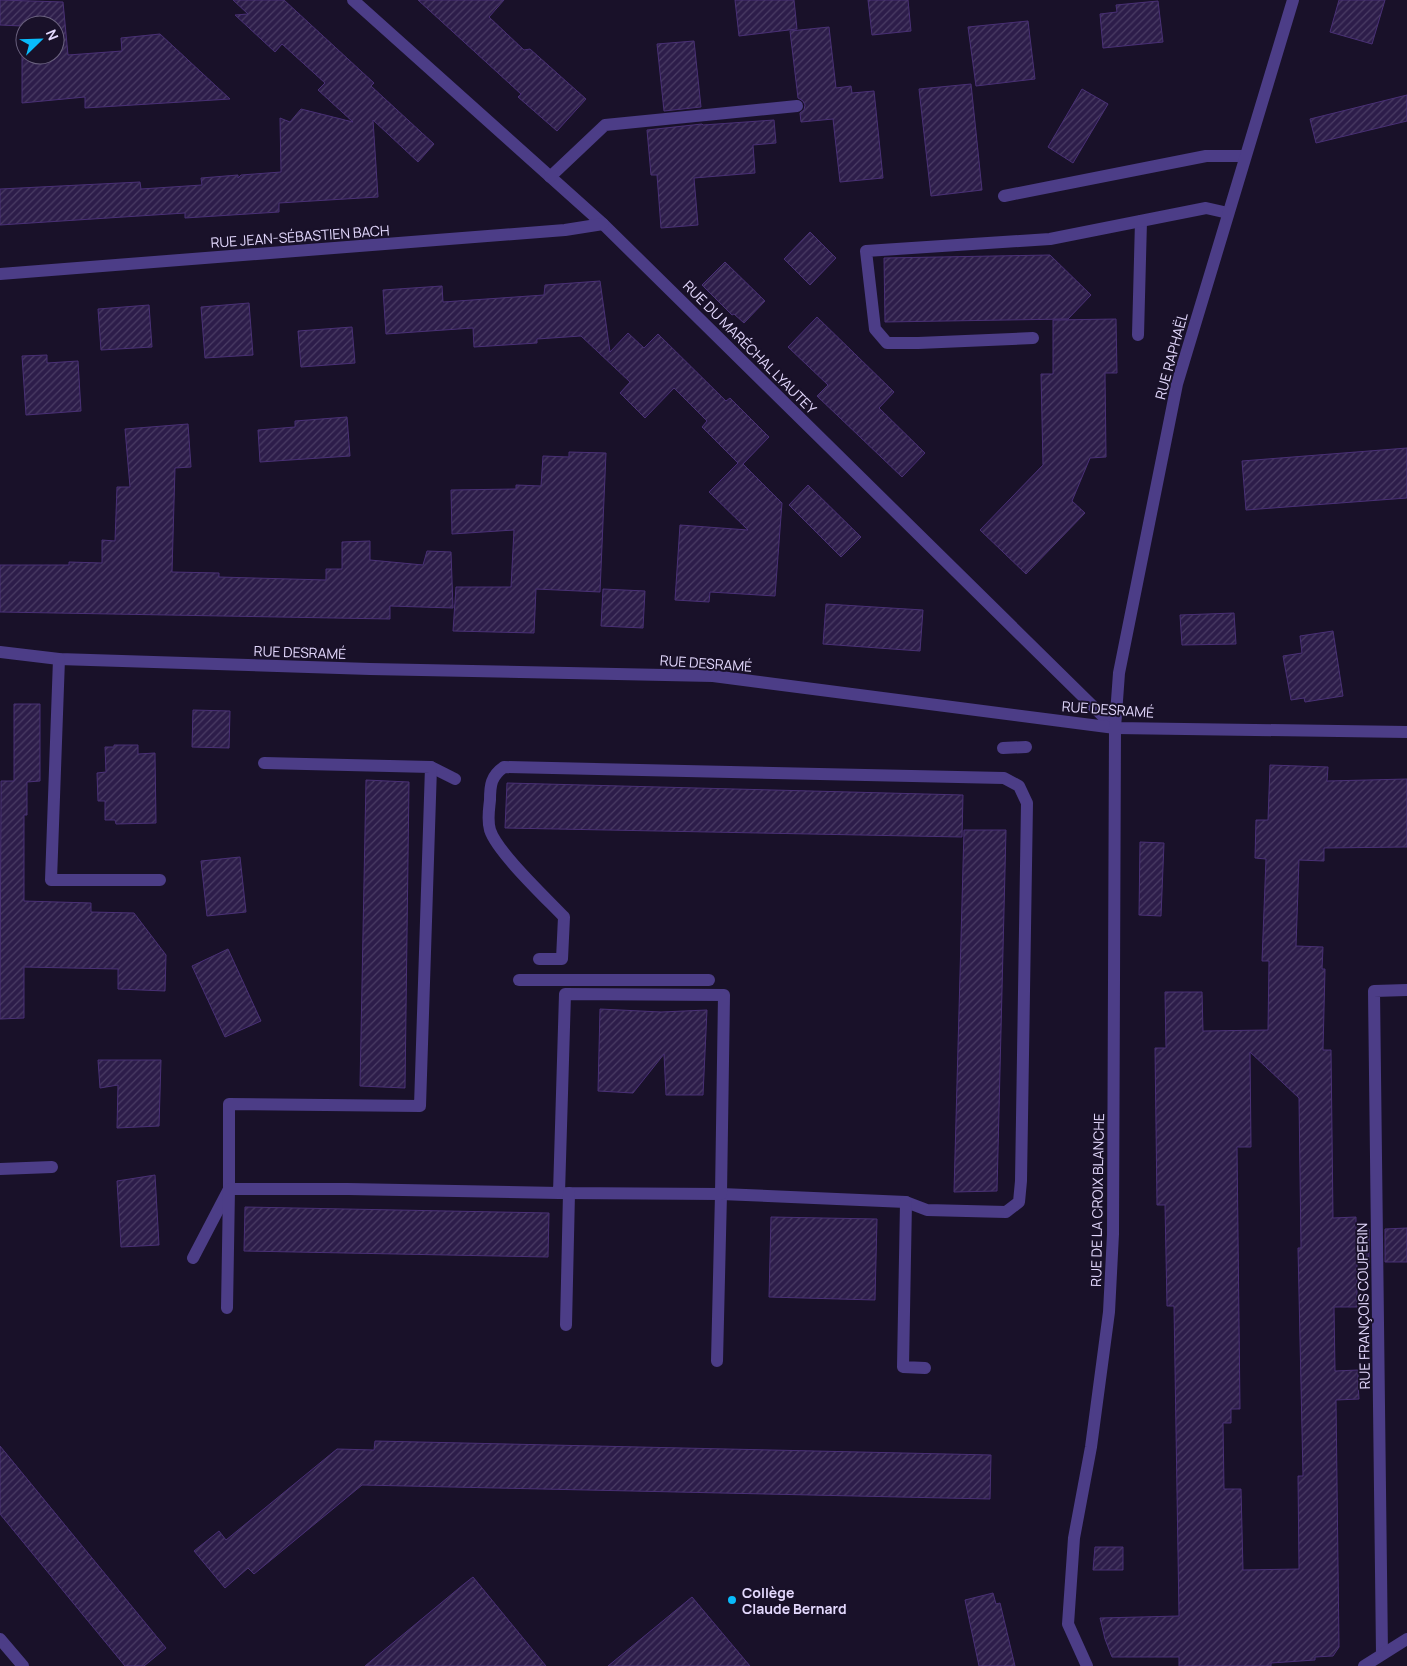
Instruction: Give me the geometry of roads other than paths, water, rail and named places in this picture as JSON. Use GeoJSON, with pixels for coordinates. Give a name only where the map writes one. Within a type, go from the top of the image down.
{"type":"FeatureCollection","features":[{"type":"Feature","properties":{"kind":"street","name":"RUE DU MARÉCHAL LYAUTEY"},"geometry":{"type":"LineString","coordinates":[[353,0],[603,224],[1114,728]]}},
{"type":"Feature","properties":{"kind":"street","name":"RUE RAPHAËL"},"geometry":{"type":"LineString","coordinates":[[1114,728],[1119,673],[1177,384],[1293,0]]}},
{"type":"Feature","properties":{"kind":"street"},"geometry":{"type":"LineString","coordinates":[[550,177],[605,125],[797,106]]}},
{"type":"Feature","properties":{"kind":"street"},"geometry":{"type":"LineString","coordinates":[[1004,196],[1206,156],[1245,156]]}},
{"type":"Feature","properties":{"kind":"street"},"geometry":{"type":"LineString","coordinates":[[1033,338],[918,343],[887,342],[875,328],[866,251],[1050,238],[1206,208],[1228,213]]}},
{"type":"Feature","properties":{"kind":"street"},"geometry":{"type":"LineString","coordinates":[[1138,335],[1140,221]]}},
{"type":"Feature","properties":{"kind":"street","name":"RUE JEAN-SÉBASTIEN BACH"},"geometry":{"type":"LineString","coordinates":[[0,274],[565,230],[603,224]]}},
{"type":"Feature","properties":{"kind":"street","name":"RUE DESRAMÉ"},"geometry":{"type":"LineString","coordinates":[[0,652],[59,659],[370,669],[713,676],[1114,728],[1407,732]]}},
{"type":"Feature","properties":{"kind":"street"},"geometry":{"type":"LineString","coordinates":[[59,659],[52,880],[160,880]]}},
{"type":"Feature","properties":{"kind":"street","name":"RUE DE LA CROIX BLANCHE"},"geometry":{"type":"LineString","coordinates":[[1086,1666],[1068,1624],[1074,1538],[1091,1447],[1109,1312],[1113,1225],[1114,728]]}},
{"type":"Feature","properties":{"kind":"street"},"geometry":{"type":"LineString","coordinates":[[1003,748],[1026,747]]}},
{"type":"Feature","properties":{"kind":"street"},"geometry":{"type":"LineString","coordinates":[[264,763],[431,768],[454,779]]}},
{"type":"Feature","properties":{"kind":"street"},"geometry":{"type":"LineString","coordinates":[[229,1189],[721,1194],[906,1202],[927,1210],[1006,1212],[1018,1202],[1021,1181],[1027,803],[1018,786],[1004,778],[504,766],[496,772],[490,785],[488,822],[490,832],[501,850],[564,917],[562,959],[539,959]]}},
{"type":"Feature","properties":{"kind":"street"},"geometry":{"type":"LineString","coordinates":[[227,1308],[228,1104],[420,1106],[431,768]]}},
{"type":"Feature","properties":{"kind":"street"},"geometry":{"type":"LineString","coordinates":[[520,980],[708,980]]}},
{"type":"Feature","properties":{"kind":"street","name":"RUE FRANÇOIS COUPERIN"},"geometry":{"type":"LineString","coordinates":[[1382,1654],[1374,991],[1407,990]]}},
{"type":"Feature","properties":{"kind":"street"},"geometry":{"type":"LineString","coordinates":[[566,1325],[564,1193],[565,994],[724,995],[717,1361]]}},
{"type":"Feature","properties":{"kind":"street"},"geometry":{"type":"LineString","coordinates":[[0,1169],[52,1167]]}},
{"type":"Feature","properties":{"kind":"street"},"geometry":{"type":"LineString","coordinates":[[193,1258],[229,1189]]}},
{"type":"Feature","properties":{"kind":"street"},"geometry":{"type":"LineString","coordinates":[[906,1202],[903,1367],[925,1368]]}},
{"type":"Feature","properties":{"kind":"street"},"geometry":{"type":"LineString","coordinates":[[0,1638],[16,1664]]}},
{"type":"Feature","properties":{"kind":"street"},"geometry":{"type":"LineString","coordinates":[[1364,1666],[1407,1639]]}},
{"type":"Feature","properties":{"kind":"place","name":"Collège Claude Bernard"},"geometry":{"type":"Point","coordinates":[732,1600]}}]}
